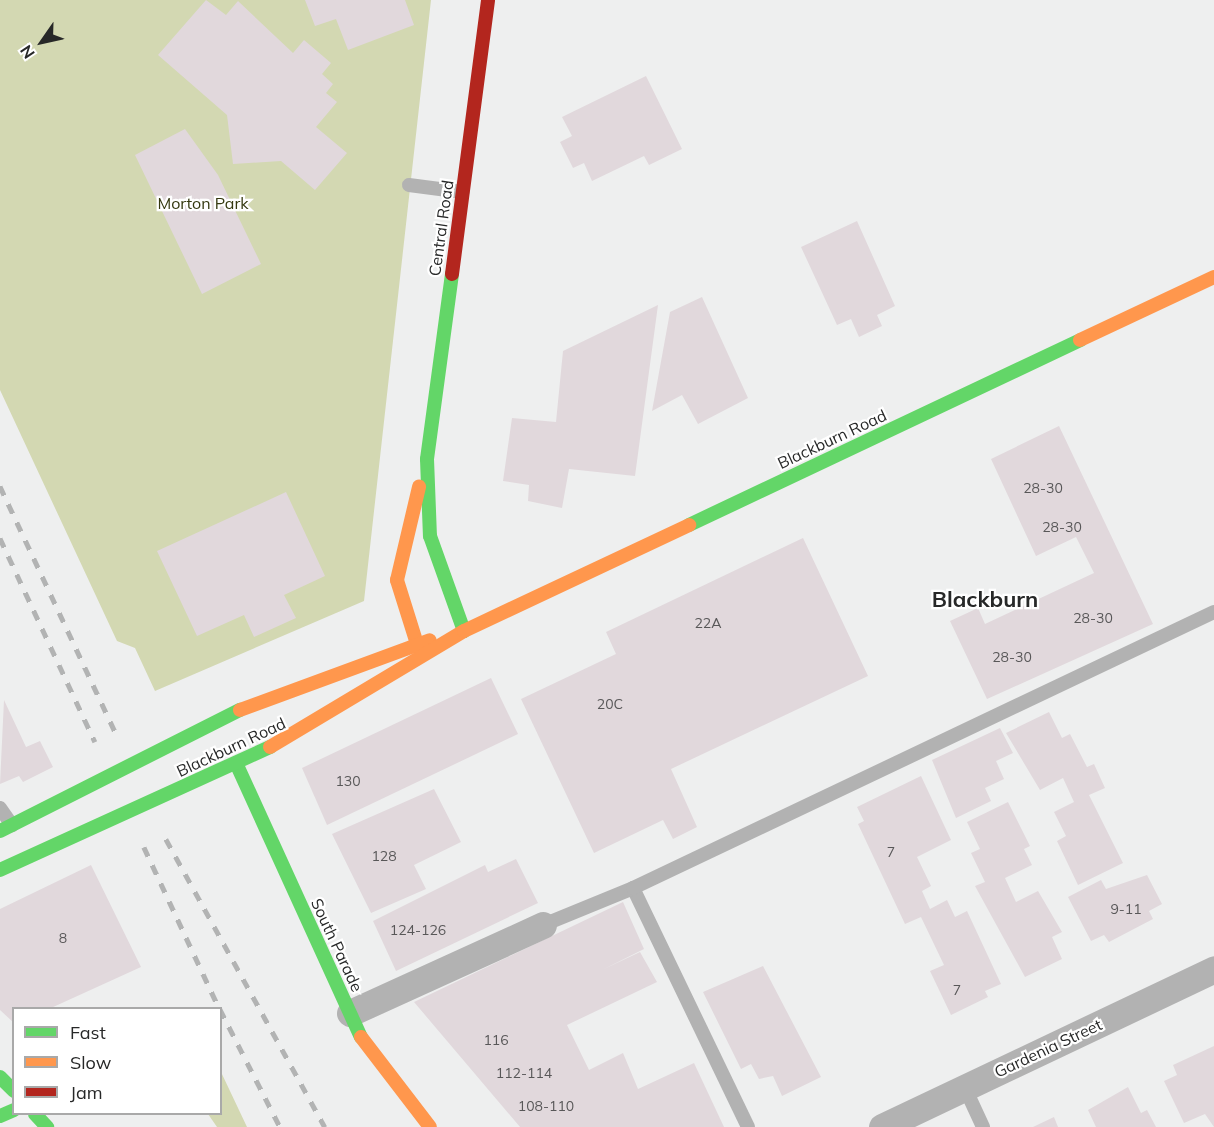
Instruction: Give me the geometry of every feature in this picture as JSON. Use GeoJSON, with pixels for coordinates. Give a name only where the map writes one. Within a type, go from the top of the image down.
{"type":"FeatureCollection","features":[{"type":"Feature","properties":{"kind":"main road","name":"Central Road"},"geometry":{"type":"LineString","coordinates":[[417,644],[398,580],[399,556],[427,459],[488,0]]}},
{"type":"Feature","properties":{"kind":"main road","name":"Blackburn Road"},"geometry":{"type":"LineString","coordinates":[[0,870],[234,757],[345,708],[464,631],[1214,277]]}},
{"type":"Feature","properties":{"kind":"main road","name":"Central Road"},"geometry":{"type":"LineString","coordinates":[[427,459],[430,536],[464,631]]}},
{"type":"Feature","properties":{"kind":"main road","name":"Blackburn Road"},"geometry":{"type":"LineString","coordinates":[[6,828],[219,727],[326,672],[464,631]]}},
{"type":"Feature","properties":{"kind":"main road"},"geometry":{"type":"LineString","coordinates":[[417,644],[434,650]]}},
{"type":"Feature","properties":{"kind":"main road","name":"South Parade"},"geometry":{"type":"LineString","coordinates":[[234,757],[350,1013],[376,1062],[430,1127]]}},
{"type":"Feature","properties":{"kind":"main road"},"geometry":{"type":"LineString","coordinates":[[0,1077],[12,1089]]}},
{"type":"Feature","properties":{"kind":"main road"},"geometry":{"type":"LineString","coordinates":[[37,1115],[47,1127]]}},
{"type":"Feature","properties":{"kind":"street"},"geometry":{"type":"LineString","coordinates":[[350,1013],[543,925]]}},
{"type":"Feature","properties":{"kind":"street","name":"Gardenia Street"},"geometry":{"type":"LineString","coordinates":[[889,1125],[1214,969]]}},
{"type":"Feature","properties":{"kind":"lane"},"geometry":{"type":"LineString","coordinates":[[409,185],[463,192]]}},
{"type":"Feature","properties":{"kind":"lane"},"geometry":{"type":"LineString","coordinates":[[543,925],[633,888],[1214,612]]}},
{"type":"Feature","properties":{"kind":"lane"},"geometry":{"type":"LineString","coordinates":[[0,808],[6,828]]}},
{"type":"Feature","properties":{"kind":"lane"},"geometry":{"type":"LineString","coordinates":[[633,888],[748,1127]]}},
{"type":"Feature","properties":{"kind":"lane"},"geometry":{"type":"LineString","coordinates":[[965,1088],[983,1127]]}},
{"type":"Feature","properties":{"kind":"green space","name":"Morton Park"},"geometry":{"type":"Polygon","coordinates":[[[0,0],[431,0],[364,601],[155,691],[135,648],[117,641],[0,390],[0,0]]]}},
{"type":"Feature","properties":{"kind":"green space"},"geometry":{"type":"Polygon","coordinates":[[[222,1074],[247,1127],[217,1127],[209,1115],[222,1115],[222,1074]]]}},
{"type":"Feature","properties":{"kind":"building"},"geometry":{"type":"Polygon","coordinates":[[[206,0],[226,15],[238,1],[293,53],[304,40],[331,63],[322,74],[333,84],[326,93],[337,102],[316,127],[347,153],[315,190],[281,161],[233,164],[227,115],[158,55],[206,0]]]}},
{"type":"Feature","properties":{"kind":"building"},"geometry":{"type":"Polygon","coordinates":[[[305,0],[405,0],[414,25],[348,50],[336,19],[315,26],[305,0]]]}},
{"type":"Feature","properties":{"kind":"building"},"geometry":{"type":"Polygon","coordinates":[[[646,76],[682,149],[649,165],[644,156],[592,181],[584,163],[573,168],[560,142],[572,136],[562,117],[646,76]]]}},
{"type":"Feature","properties":{"kind":"building"},"geometry":{"type":"Polygon","coordinates":[[[185,129],[218,175],[261,264],[202,294],[135,155],[185,129]]]}},
{"type":"Feature","properties":{"kind":"building"},"geometry":{"type":"Polygon","coordinates":[[[857,221],[895,306],[877,315],[882,326],[859,337],[851,319],[837,325],[801,247],[857,221]]]}},
{"type":"Feature","properties":{"kind":"building"},"geometry":{"type":"Polygon","coordinates":[[[702,297],[748,398],[698,424],[682,395],[652,411],[670,312],[702,297]]]}},
{"type":"Feature","properties":{"kind":"building"},"geometry":{"type":"Polygon","coordinates":[[[658,305],[635,476],[569,469],[562,508],[528,501],[529,485],[503,481],[512,418],[556,422],[563,351],[658,305]]]}},
{"type":"Feature","properties":{"kind":"building"},"geometry":{"type":"Polygon","coordinates":[[[1059,426],[1153,624],[987,699],[950,621],[978,608],[985,624],[1094,573],[1076,537],[1036,556],[991,459],[1059,426]]]}},
{"type":"Feature","properties":{"kind":"building"},"geometry":{"type":"Polygon","coordinates":[[[286,492],[325,576],[284,595],[296,618],[254,637],[244,615],[197,636],[157,551],[286,492]]]}},
{"type":"Feature","properties":{"kind":"building"},"geometry":{"type":"Polygon","coordinates":[[[803,538],[868,676],[671,769],[697,827],[673,839],[663,820],[594,853],[521,699],[616,654],[606,632],[803,538]]]}},
{"type":"Feature","properties":{"kind":"building"},"geometry":{"type":"Polygon","coordinates":[[[491,678],[518,734],[327,825],[302,768],[491,678]]]}},
{"type":"Feature","properties":{"kind":"building"},"geometry":{"type":"Polygon","coordinates":[[[4,700],[26,747],[40,741],[53,767],[23,782],[19,776],[0,784],[4,700]]]}},
{"type":"Feature","properties":{"kind":"building"},"geometry":{"type":"Polygon","coordinates":[[[1049,712],[1062,738],[1070,734],[1087,767],[1094,764],[1105,788],[1089,795],[1123,863],[1078,885],[1057,841],[1066,836],[1054,812],[1074,802],[1063,778],[1040,790],[1006,733],[1049,712]]]}},
{"type":"Feature","properties":{"kind":"building"},"geometry":{"type":"Polygon","coordinates":[[[1000,728],[1013,753],[996,761],[1004,779],[985,788],[991,801],[956,818],[932,760],[1000,728]]]}},
{"type":"Feature","properties":{"kind":"building"},"geometry":{"type":"Polygon","coordinates":[[[921,776],[951,840],[917,857],[931,886],[922,891],[930,909],[947,900],[955,917],[967,911],[1001,984],[985,991],[988,997],[951,1015],[930,971],[944,965],[921,917],[905,924],[858,824],[864,821],[857,807],[921,776]]]}},
{"type":"Feature","properties":{"kind":"building"},"geometry":{"type":"Polygon","coordinates":[[[434,789],[461,842],[414,865],[426,889],[371,913],[332,834],[434,789]]]}},
{"type":"Feature","properties":{"kind":"building"},"geometry":{"type":"Polygon","coordinates":[[[1008,802],[1030,846],[1024,849],[1032,865],[1005,878],[1016,902],[1038,891],[1062,932],[1052,937],[1062,959],[1025,977],[975,886],[985,882],[971,853],[980,849],[967,822],[1008,802]]]}},
{"type":"Feature","properties":{"kind":"building"},"geometry":{"type":"Polygon","coordinates":[[[516,859],[538,903],[396,971],[373,921],[485,865],[488,872],[516,859]]]}},
{"type":"Feature","properties":{"kind":"building"},"geometry":{"type":"Polygon","coordinates":[[[91,865],[141,967],[53,1007],[12,1007],[12,1021],[0,1010],[0,909],[91,865]]]}},
{"type":"Feature","properties":{"kind":"building"},"geometry":{"type":"Polygon","coordinates":[[[1147,875],[1162,904],[1149,911],[1153,919],[1109,942],[1104,935],[1091,941],[1068,897],[1101,880],[1106,889],[1147,875]]]}},
{"type":"Feature","properties":{"kind":"building"},"geometry":{"type":"Polygon","coordinates":[[[623,902],[644,949],[604,969],[640,952],[657,982],[567,1025],[589,1070],[623,1053],[638,1089],[694,1063],[724,1127],[520,1127],[414,1002],[623,902]]]}},
{"type":"Feature","properties":{"kind":"building"},"geometry":{"type":"Polygon","coordinates":[[[763,966],[821,1077],[782,1096],[773,1076],[759,1079],[751,1064],[741,1069],[703,992],[763,966]]]}},
{"type":"Feature","properties":{"kind":"building"},"geometry":{"type":"Polygon","coordinates":[[[1214,1046],[1214,1127],[1205,1114],[1184,1123],[1164,1081],[1177,1075],[1173,1065],[1214,1046]]]}},
{"type":"Feature","properties":{"kind":"building"},"geometry":{"type":"Polygon","coordinates":[[[1128,1087],[1141,1113],[1147,1110],[1156,1127],[1096,1127],[1088,1110],[1128,1087]]]}},
{"type":"Feature","properties":{"kind":"building"},"geometry":{"type":"Polygon","coordinates":[[[1054,1117],[1058,1127],[1033,1127],[1054,1117]]]}},
{"type":"Feature","properties":{"kind":"railway"},"geometry":{"type":"LineString","coordinates":[[0,486],[115,732]]}},
{"type":"Feature","properties":{"kind":"railway"},"geometry":{"type":"LineString","coordinates":[[0,538],[95,742]]}},
{"type":"Feature","properties":{"kind":"railway"},"geometry":{"type":"LineString","coordinates":[[166,839],[325,1127]]}},
{"type":"Feature","properties":{"kind":"railway"},"geometry":{"type":"LineString","coordinates":[[144,847],[219,1007]]}},
{"type":"Feature","properties":{"kind":"railway"},"geometry":{"type":"LineString","coordinates":[[222,1013],[280,1127]]}},
{"type":"Feature","properties":{"kind":"traffic: fast"},"geometry":{"type":"LineString","coordinates":[[452,274],[427,459],[430,536],[464,631]]}},
{"type":"Feature","properties":{"kind":"traffic: fast"},"geometry":{"type":"LineString","coordinates":[[689,525],[1080,340]]}},
{"type":"Feature","properties":{"kind":"traffic: fast"},"geometry":{"type":"LineString","coordinates":[[0,831],[240,710]]}},
{"type":"Feature","properties":{"kind":"traffic: fast"},"geometry":{"type":"LineString","coordinates":[[0,870],[270,747]]}},
{"type":"Feature","properties":{"kind":"traffic: fast"},"geometry":{"type":"LineString","coordinates":[[236,763],[361,1037]]}},
{"type":"Feature","properties":{"kind":"traffic: fast"},"geometry":{"type":"LineString","coordinates":[[0,1077],[12,1089]]}},
{"type":"Feature","properties":{"kind":"traffic: fast"},"geometry":{"type":"LineString","coordinates":[[0,1116],[12,1111]]}},
{"type":"Feature","properties":{"kind":"traffic: fast"},"geometry":{"type":"LineString","coordinates":[[36,1115],[47,1127]]}},
{"type":"Feature","properties":{"kind":"traffic: slow"},"geometry":{"type":"LineString","coordinates":[[1080,340],[1214,277]]}},
{"type":"Feature","properties":{"kind":"traffic: slow"},"geometry":{"type":"LineString","coordinates":[[417,644],[397,580],[419,487]]}},
{"type":"Feature","properties":{"kind":"traffic: slow"},"geometry":{"type":"LineString","coordinates":[[270,747],[464,631],[689,525]]}},
{"type":"Feature","properties":{"kind":"traffic: slow"},"geometry":{"type":"LineString","coordinates":[[240,710],[430,640]]}},
{"type":"Feature","properties":{"kind":"traffic: slow"},"geometry":{"type":"LineString","coordinates":[[361,1037],[430,1127]]}},
{"type":"Feature","properties":{"kind":"traffic: jam"},"geometry":{"type":"LineString","coordinates":[[452,274],[488,0]]}},
{"type":"Feature","properties":{"kind":"district","name":"Blackburn"},"geometry":{"type":"Point","coordinates":[985,600]}}]}
